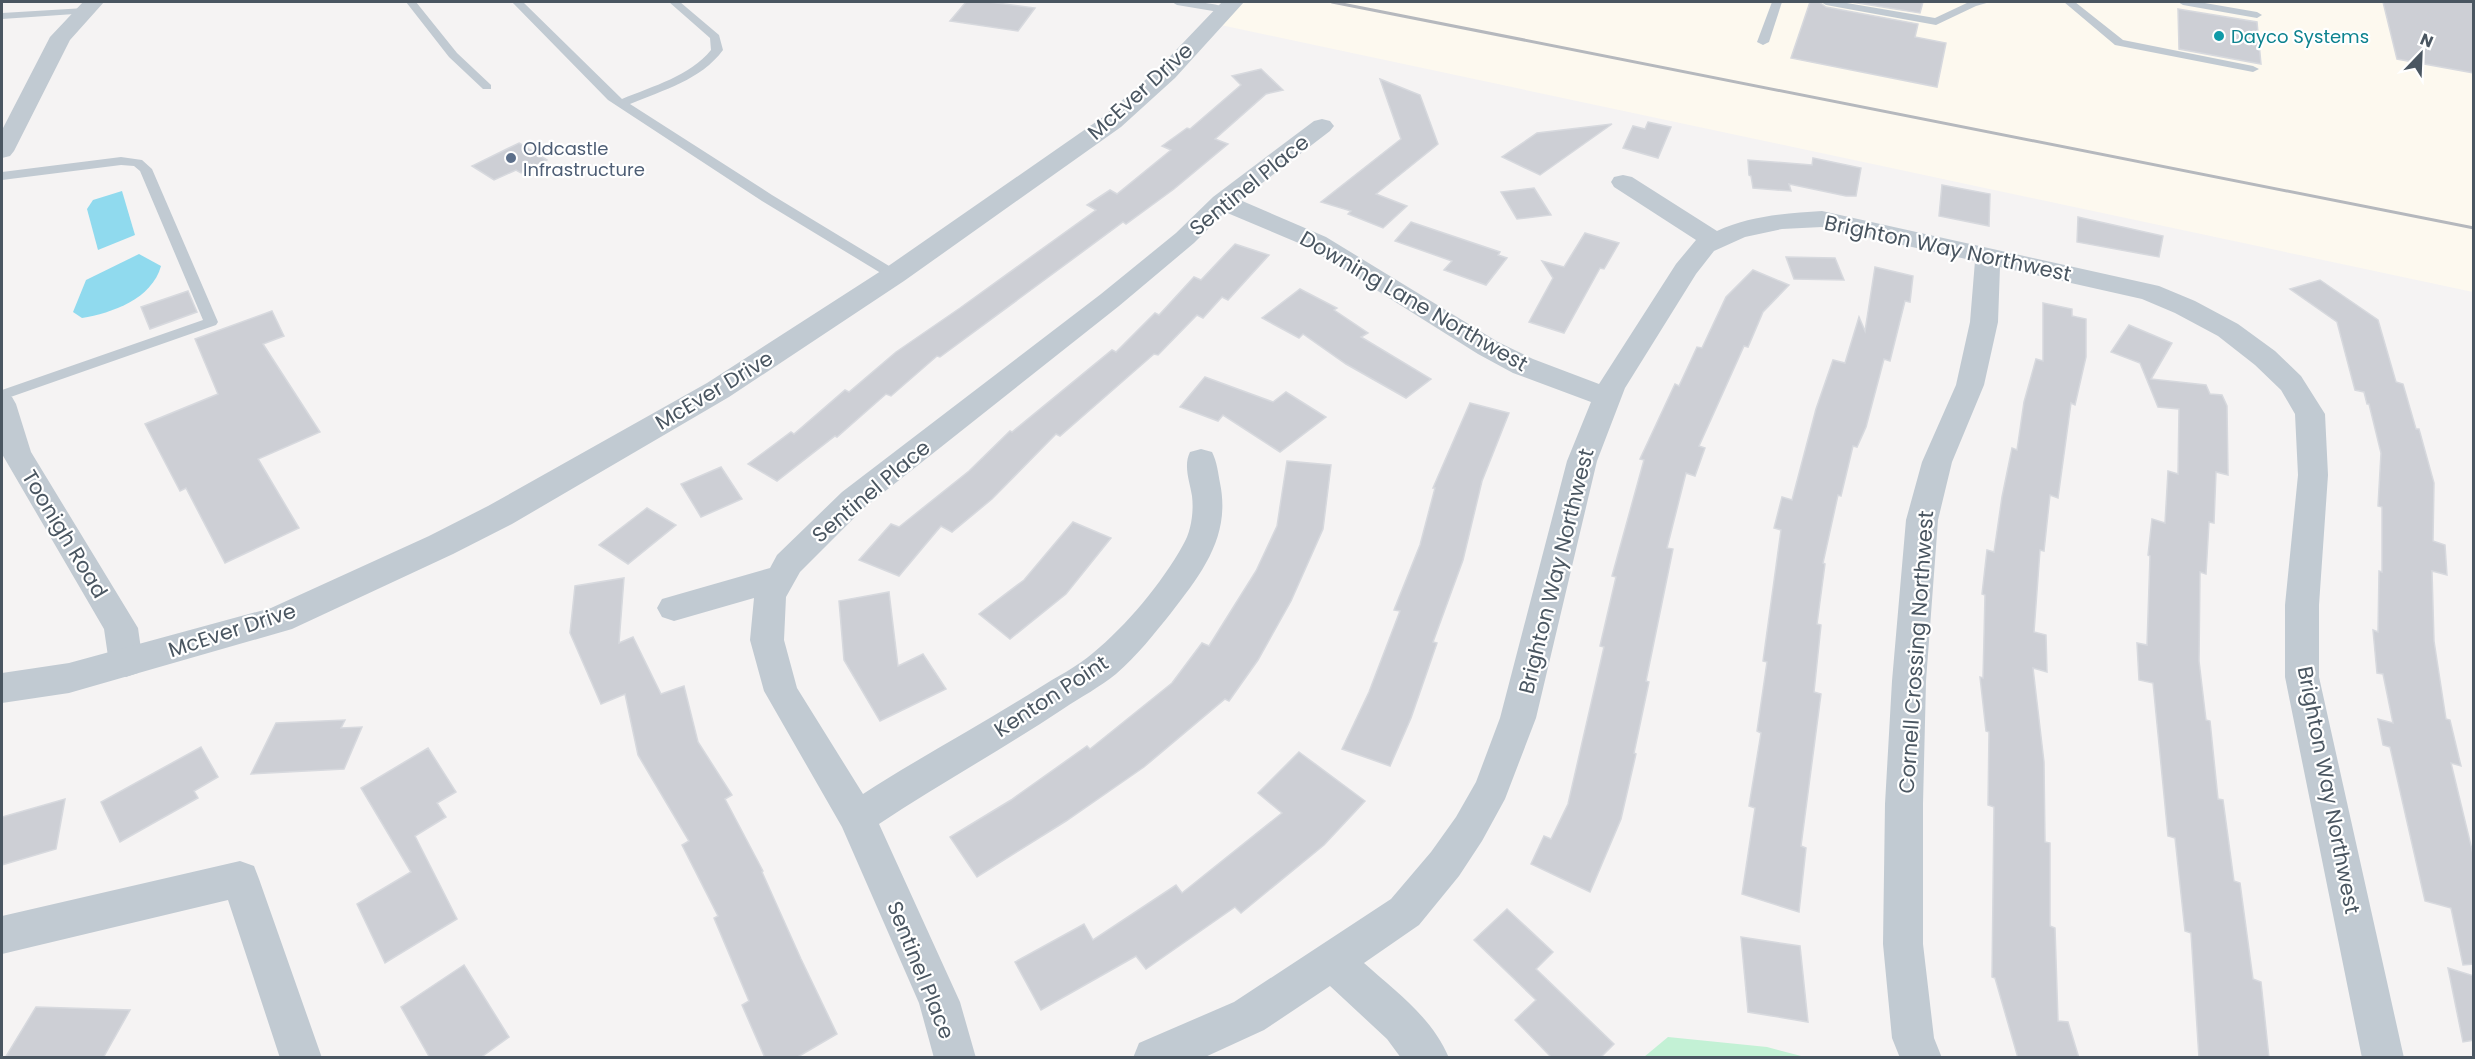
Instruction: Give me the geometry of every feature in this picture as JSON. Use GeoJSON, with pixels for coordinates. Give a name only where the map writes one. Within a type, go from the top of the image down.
{"type":"FeatureCollection","features":[{"type":"Feature","properties":{"kind":"street"},"geometry":{"type":"LineString","coordinates":[[2,151],[61,37],[89,6]]}},
{"type":"Feature","properties":{"kind":"street","name":"McEver Drive"},"geometry":{"type":"LineString","coordinates":[[2,688],[69,678],[280,619],[441,545],[500,515],[718,390],[894,275],[1112,122],[1167,73],[1229,6]]}},
{"type":"Feature","properties":{"kind":"street","name":"Sentinel Place"},"geometry":{"type":"LineString","coordinates":[[955,1058],[939,1002],[857,818],[781,691],[767,640],[770,597],[788,564],[853,500],[1110,300],[1185,237],[1222,202],[1322,126]]}},
{"type":"Feature","properties":{"kind":"street"},"geometry":{"type":"LineString","coordinates":[[1623,182],[1716,241]]}},
{"type":"Feature","properties":{"kind":"street","name":"Downing Lane Northwest"},"geometry":{"type":"LineString","coordinates":[[1222,202],[1333,251],[1488,348],[1523,366],[1607,397]]}},
{"type":"Feature","properties":{"kind":"street","name":"Brighton Way Northwest"},"geometry":{"type":"LineString","coordinates":[[1154,1058],[1249,1016],[1405,912],[1445,864],[1470,829],[1492,788],[1518,718],[1582,461],[1607,397],[1684,270],[1706,246],[1737,231],[1782,221],[1822,219],[2150,292],[2185,307],[2228,330],[2265,358],[2291,383],[2310,414],[2313,475],[2302,605],[2302,677],[2384,1058]]}},
{"type":"Feature","properties":{"kind":"street","name":"Cornell Crossing Northwest"},"geometry":{"type":"LineString","coordinates":[[1921,1058],[1913,1038],[1903,944],[1904,804],[1922,520],[1937,462],[1970,386],[1984,322],[1988,255]]}},
{"type":"Feature","properties":{"kind":"street","name":"Toonigh Road"},"geometry":{"type":"LineString","coordinates":[[2,404],[16,453],[121,628],[126,663]]}},
{"type":"Feature","properties":{"kind":"street","name":"Kenton Point"},"geometry":{"type":"LineString","coordinates":[[857,818],[916,779],[1016,721],[1104,664],[1136,633],[1185,571],[1201,542],[1208,520],[1208,499],[1201,460]]}},
{"type":"Feature","properties":{"kind":"street"},"geometry":{"type":"LineString","coordinates":[[674,608],[781,577]]}},
{"type":"Feature","properties":{"kind":"street"},"geometry":{"type":"LineString","coordinates":[[2,935],[240,879],[302,1058]]}},
{"type":"Feature","properties":{"kind":"street"},"geometry":{"type":"LineString","coordinates":[[1331,960],[1402,1024],[1428,1058]]}},
{"type":"Feature","properties":{"kind":"lane"},"geometry":{"type":"LineString","coordinates":[[411,2],[453,55],[488,87]]}},
{"type":"Feature","properties":{"kind":"lane"},"geometry":{"type":"LineString","coordinates":[[517,2],[603,89],[622,104],[766,198],[894,275]]}},
{"type":"Feature","properties":{"kind":"lane"},"geometry":{"type":"LineString","coordinates":[[622,104],[697,70],[712,58],[717,50],[715,37],[674,2]]}},
{"type":"Feature","properties":{"kind":"lane"},"geometry":{"type":"LineString","coordinates":[[1177,2],[1229,6]]}},
{"type":"Feature","properties":{"kind":"lane"},"geometry":{"type":"LineString","coordinates":[[1763,42],[1777,2]]}},
{"type":"Feature","properties":{"kind":"lane"},"geometry":{"type":"LineString","coordinates":[[1826,2],[1936,22],[1974,3],[1984,2]]}},
{"type":"Feature","properties":{"kind":"lane"},"geometry":{"type":"LineString","coordinates":[[2069,2],[2119,43],[2253,69]]}},
{"type":"Feature","properties":{"kind":"lane"},"geometry":{"type":"LineString","coordinates":[[2183,2],[2257,15]]}},
{"type":"Feature","properties":{"kind":"lane"},"geometry":{"type":"LineString","coordinates":[[2,16],[89,6]]}},
{"type":"Feature","properties":{"kind":"lane"},"geometry":{"type":"LineString","coordinates":[[2,176],[121,161],[138,163],[146,169],[211,322],[2,395]]}},
{"type":"Feature","properties":{"kind":"shaded area"},"geometry":{"type":"Polygon","coordinates":[[[1234,2],[2473,2],[2473,292],[1216,24],[1234,2]]]}},
{"type":"Feature","properties":{"kind":"green space"},"geometry":{"type":"Polygon","coordinates":[[[1668,1037],[1767,1047],[1805,1057],[1644,1057],[1668,1037]]]}},
{"type":"Feature","properties":{"kind":"water"},"geometry":{"type":"Polygon","coordinates":[[[122,191],[135,235],[98,250],[87,209],[93,200],[122,191]]]}},
{"type":"Feature","properties":{"kind":"water"},"geometry":{"type":"Polygon","coordinates":[[[139,254],[161,266],[156,278],[140,296],[118,308],[94,316],[82,318],[73,312],[86,280],[139,254]]]}},
{"type":"Feature","properties":{"kind":"building"},"geometry":{"type":"Polygon","coordinates":[[[966,2],[989,2],[1035,8],[1018,31],[950,21],[966,2]]]}},
{"type":"Feature","properties":{"kind":"building"},"geometry":{"type":"Polygon","coordinates":[[[1810,2],[1918,24],[1915,37],[1946,43],[1937,87],[1791,58],[1810,2]]]}},
{"type":"Feature","properties":{"kind":"building"},"geometry":{"type":"Polygon","coordinates":[[[1851,2],[1923,2],[1920,13],[1851,2]]]}},
{"type":"Feature","properties":{"kind":"building"},"geometry":{"type":"Polygon","coordinates":[[[2383,2],[2474,2],[2474,73],[2397,59],[2383,2]]]}},
{"type":"Feature","properties":{"kind":"building","name":"Dayco Systems"},"geometry":{"type":"Polygon","coordinates":[[[2178,9],[2257,22],[2261,64],[2179,49],[2178,9]]]}},
{"type":"Feature","properties":{"kind":"building"},"geometry":{"type":"Polygon","coordinates":[[[1261,69],[1283,90],[1266,94],[1215,139],[1228,144],[1174,189],[1126,224],[1123,222],[940,357],[937,356],[891,396],[886,394],[837,437],[835,436],[777,481],[748,464],[791,432],[794,434],[845,390],[849,392],[896,352],[1096,210],[1087,205],[1110,190],[1117,194],[1171,150],[1162,146],[1187,128],[1190,129],[1241,85],[1232,76],[1261,69]]]}},
{"type":"Feature","properties":{"kind":"building"},"geometry":{"type":"Polygon","coordinates":[[[1380,79],[1420,95],[1438,144],[1376,194],[1407,206],[1383,228],[1348,214],[1351,211],[1321,202],[1401,139],[1380,79]]]}},
{"type":"Feature","properties":{"kind":"building"},"geometry":{"type":"Polygon","coordinates":[[[1648,122],[1671,127],[1658,158],[1623,148],[1633,126],[1645,129],[1648,122]]]}},
{"type":"Feature","properties":{"kind":"building"},"geometry":{"type":"Polygon","coordinates":[[[1612,124],[1540,175],[1502,157],[1537,133],[1612,124]]]}},
{"type":"Feature","properties":{"kind":"building"},"geometry":{"type":"Polygon","coordinates":[[[519,143],[547,160],[521,173],[516,170],[494,180],[472,166],[519,143]]]}},
{"type":"Feature","properties":{"kind":"building"},"geometry":{"type":"Polygon","coordinates":[[[1813,158],[1861,168],[1856,196],[1789,184],[1791,191],[1753,188],[1748,160],[1812,165],[1813,158]]]}},
{"type":"Feature","properties":{"kind":"building"},"geometry":{"type":"Polygon","coordinates":[[[1942,185],[1990,194],[1989,226],[1939,216],[1942,185]]]}},
{"type":"Feature","properties":{"kind":"building"},"geometry":{"type":"Polygon","coordinates":[[[1534,188],[1551,215],[1517,219],[1501,192],[1534,188]]]}},
{"type":"Feature","properties":{"kind":"building"},"geometry":{"type":"Polygon","coordinates":[[[2078,217],[2163,236],[2159,257],[2077,242],[2078,217]]]}},
{"type":"Feature","properties":{"kind":"building"},"geometry":{"type":"Polygon","coordinates":[[[1411,222],[1500,252],[1498,255],[1507,258],[1486,285],[1444,270],[1452,261],[1395,241],[1411,222]]]}},
{"type":"Feature","properties":{"kind":"building"},"geometry":{"type":"Polygon","coordinates":[[[1585,233],[1619,243],[1604,269],[1600,268],[1564,333],[1529,322],[1553,278],[1542,261],[1564,267],[1585,233]]]}},
{"type":"Feature","properties":{"kind":"building"},"geometry":{"type":"Polygon","coordinates":[[[1235,244],[1269,255],[1228,300],[1222,297],[1203,318],[1197,315],[1158,355],[1154,354],[1060,436],[1056,434],[992,499],[952,532],[941,526],[899,576],[859,560],[891,524],[899,527],[969,471],[1010,431],[1012,432],[1112,350],[1116,352],[1155,313],[1159,315],[1194,277],[1201,280],[1235,244]]]}},
{"type":"Feature","properties":{"kind":"building"},"geometry":{"type":"Polygon","coordinates":[[[1786,257],[1835,258],[1844,280],[1794,279],[1786,257]]]}},
{"type":"Feature","properties":{"kind":"building"},"geometry":{"type":"Polygon","coordinates":[[[1875,267],[1913,276],[1910,302],[1905,301],[1890,361],[1884,359],[1866,427],[1857,447],[1853,446],[1841,496],[1838,495],[1823,563],[1825,564],[1817,624],[1821,625],[1814,692],[1821,694],[1801,846],[1806,848],[1799,912],[1742,894],[1755,808],[1749,806],[1761,733],[1757,731],[1767,662],[1763,661],[1781,530],[1774,528],[1782,497],[1792,500],[1816,409],[1833,360],[1845,363],[1859,317],[1865,331],[1875,267]]]}},
{"type":"Feature","properties":{"kind":"building"},"geometry":{"type":"Polygon","coordinates":[[[1753,270],[1789,285],[1763,312],[1748,347],[1744,346],[1699,446],[1705,448],[1695,476],[1686,473],[1667,548],[1673,549],[1646,681],[1649,682],[1634,753],[1636,754],[1621,819],[1590,892],[1531,864],[1544,836],[1551,839],[1568,804],[1604,647],[1600,646],[1616,577],[1612,576],[1644,460],[1640,459],[1675,384],[1679,386],[1697,347],[1702,348],[1726,297],[1753,270]]]}},
{"type":"Feature","properties":{"kind":"building"},"geometry":{"type":"Polygon","coordinates":[[[2320,280],[2378,320],[2396,382],[2403,384],[2416,429],[2419,429],[2434,483],[2433,541],[2445,545],[2447,575],[2432,571],[2434,641],[2446,719],[2450,720],[2461,766],[2451,763],[2474,858],[2474,964],[2463,965],[2451,908],[2425,901],[2390,747],[2383,745],[2378,719],[2393,723],[2383,674],[2377,673],[2373,630],[2378,632],[2379,571],[2382,572],[2382,507],[2378,506],[2381,453],[2369,404],[2367,404],[2364,392],[2355,390],[2337,322],[2290,289],[2320,280]]]}},
{"type":"Feature","properties":{"kind":"building"},"geometry":{"type":"Polygon","coordinates":[[[1300,289],[1337,308],[1334,310],[1368,333],[1361,337],[1431,379],[1406,398],[1346,364],[1303,334],[1299,338],[1262,318],[1300,289]]]}},
{"type":"Feature","properties":{"kind":"building"},"geometry":{"type":"Polygon","coordinates":[[[188,291],[197,312],[150,329],[141,307],[188,291]]]}},
{"type":"Feature","properties":{"kind":"building"},"geometry":{"type":"Polygon","coordinates":[[[2043,303],[2072,309],[2072,316],[2086,319],[2086,357],[2075,405],[2071,403],[2058,498],[2050,495],[2044,551],[2040,550],[2034,632],[2046,635],[2047,672],[2033,668],[2044,762],[2045,842],[2050,843],[2050,926],[2055,928],[2058,1021],[2068,1022],[2079,1058],[2018,1058],[1995,978],[1992,977],[1994,807],[1988,805],[1989,732],[1986,731],[1980,677],[1983,678],[1985,595],[1982,594],[1987,550],[1994,552],[2002,497],[2012,448],[2017,450],[2024,402],[2036,359],[2043,361],[2043,303]]]}},
{"type":"Feature","properties":{"kind":"building"},"geometry":{"type":"Polygon","coordinates":[[[272,311],[284,336],[263,344],[320,432],[258,459],[299,528],[225,563],[186,488],[180,491],[145,424],[218,394],[195,339],[272,311]]]}},
{"type":"Feature","properties":{"kind":"building"},"geometry":{"type":"Polygon","coordinates":[[[2129,325],[2172,343],[2151,379],[2206,385],[2210,394],[2222,395],[2227,406],[2228,475],[2216,472],[2214,523],[2209,522],[2206,574],[2200,572],[2199,661],[2206,720],[2210,721],[2218,799],[2223,800],[2234,881],[2240,883],[2253,979],[2261,982],[2269,1058],[2199,1058],[2191,933],[2185,931],[2175,838],[2168,836],[2153,683],[2139,680],[2137,643],[2147,645],[2150,556],[2148,555],[2152,519],[2165,523],[2168,471],[2178,474],[2179,409],[2158,407],[2140,363],[2111,352],[2129,325]]]}},
{"type":"Feature","properties":{"kind":"building"},"geometry":{"type":"Polygon","coordinates":[[[1205,377],[1273,402],[1286,392],[1326,417],[1280,452],[1223,415],[1218,421],[1180,407],[1205,377]]]}},
{"type":"Feature","properties":{"kind":"building"},"geometry":{"type":"Polygon","coordinates":[[[1470,403],[1509,413],[1482,481],[1463,560],[1433,642],[1437,643],[1411,718],[1390,766],[1342,749],[1369,692],[1400,611],[1394,610],[1420,545],[1435,488],[1433,488],[1470,403]]]}},
{"type":"Feature","properties":{"kind":"building"},"geometry":{"type":"Polygon","coordinates":[[[1287,461],[1331,465],[1323,529],[1291,601],[1258,660],[1229,701],[1225,699],[1144,767],[1066,821],[977,877],[950,837],[1011,800],[1087,746],[1090,749],[1172,683],[1202,643],[1209,646],[1256,571],[1277,526],[1287,461]]]}},
{"type":"Feature","properties":{"kind":"building"},"geometry":{"type":"Polygon","coordinates":[[[721,467],[742,499],[701,517],[681,484],[721,467]]]}},
{"type":"Feature","properties":{"kind":"building"},"geometry":{"type":"Polygon","coordinates":[[[647,508],[676,525],[628,564],[599,545],[647,508]]]}},
{"type":"Feature","properties":{"kind":"building"},"geometry":{"type":"Polygon","coordinates":[[[1073,522],[1111,538],[1066,594],[1010,639],[979,614],[1024,580],[1073,522]]]}},
{"type":"Feature","properties":{"kind":"building"},"geometry":{"type":"Polygon","coordinates":[[[624,578],[619,643],[633,637],[661,694],[684,686],[698,742],[732,795],[725,799],[763,871],[837,1034],[796,1058],[765,1058],[742,1005],[749,1001],[714,918],[718,916],[682,845],[689,841],[638,755],[625,694],[601,704],[570,633],[575,586],[624,578]]]}},
{"type":"Feature","properties":{"kind":"building"},"geometry":{"type":"Polygon","coordinates":[[[889,592],[898,666],[923,654],[946,689],[880,721],[844,660],[839,601],[889,592]]]}},
{"type":"Feature","properties":{"kind":"building"},"geometry":{"type":"Polygon","coordinates":[[[345,720],[341,728],[362,727],[344,769],[251,774],[276,723],[345,720]]]}},
{"type":"Feature","properties":{"kind":"building"},"geometry":{"type":"Polygon","coordinates":[[[201,747],[218,777],[194,791],[198,798],[120,842],[101,802],[201,747]]]}},
{"type":"Feature","properties":{"kind":"building"},"geometry":{"type":"Polygon","coordinates":[[[428,748],[456,792],[437,803],[446,817],[415,836],[457,919],[385,963],[357,904],[411,872],[361,788],[428,748]]]}},
{"type":"Feature","properties":{"kind":"building"},"geometry":{"type":"Polygon","coordinates":[[[1299,752],[1365,801],[1324,845],[1241,913],[1235,907],[1146,969],[1136,956],[1041,1010],[1015,962],[1084,924],[1093,940],[1176,885],[1182,893],[1282,813],[1258,793],[1299,752]]]}},
{"type":"Feature","properties":{"kind":"building"},"geometry":{"type":"Polygon","coordinates":[[[65,799],[56,849],[2,865],[2,817],[65,799]]]}},
{"type":"Feature","properties":{"kind":"building"},"geometry":{"type":"Polygon","coordinates":[[[1507,909],[1553,952],[1536,969],[1614,1044],[1600,1058],[1552,1058],[1515,1020],[1536,1000],[1474,940],[1507,909]]]}},
{"type":"Feature","properties":{"kind":"building"},"geometry":{"type":"Polygon","coordinates":[[[1741,937],[1800,946],[1808,1022],[1748,1012],[1741,937]]]}},
{"type":"Feature","properties":{"kind":"building"},"geometry":{"type":"Polygon","coordinates":[[[464,965],[509,1037],[480,1058],[430,1058],[401,1007],[464,965]]]}},
{"type":"Feature","properties":{"kind":"building"},"geometry":{"type":"Polygon","coordinates":[[[2448,968],[2474,976],[2474,1040],[2463,1042],[2448,968]]]}},
{"type":"Feature","properties":{"kind":"building"},"geometry":{"type":"Polygon","coordinates":[[[36,1007],[130,1010],[103,1058],[5,1058],[36,1007]]]}},
{"type":"Feature","properties":{"kind":"railway"},"geometry":{"type":"LineString","coordinates":[[1332,2],[2474,228]]}},
{"type":"Feature","properties":{"kind":"place","name":"Dayco Systems"},"geometry":{"type":"Point","coordinates":[2219,36]}},
{"type":"Feature","properties":{"kind":"place","name":"Oldcastle Infrastructure"},"geometry":{"type":"Point","coordinates":[511,158]}}]}
